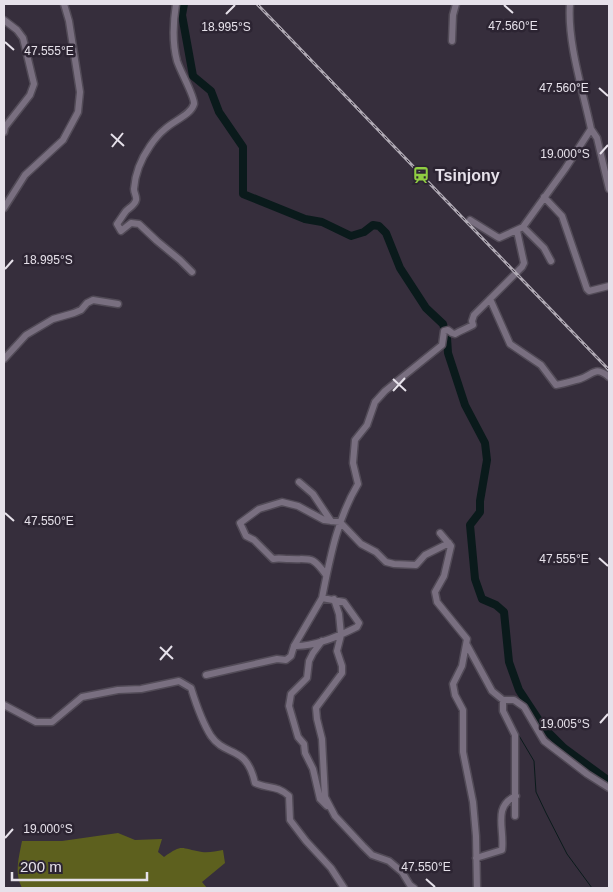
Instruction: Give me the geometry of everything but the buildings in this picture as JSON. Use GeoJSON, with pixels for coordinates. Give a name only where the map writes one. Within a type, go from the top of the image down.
{"type":"FeatureCollection","features":[{"type":"Feature","properties":{"kind":"street"},"geometry":{"type":"LineString","coordinates":[[4,208],[25,175],[63,140],[78,112],[80,92],[69,20],[64,4]]}},
{"type":"Feature","properties":{"kind":"street"},"geometry":{"type":"LineString","coordinates":[[176,4],[174,31],[177,60],[183,78],[193,96],[194,103],[192,109],[163,130],[141,160],[134,192],[137,199],[126,210],[117,224],[121,231],[132,223],[140,224],[192,272]]}},
{"type":"Feature","properties":{"kind":"street"},"geometry":{"type":"LineString","coordinates":[[452,41],[453,15],[456,4]]}},
{"type":"Feature","properties":{"kind":"street"},"geometry":{"type":"LineString","coordinates":[[570,4],[569,13],[575,57],[591,129],[597,138],[609,189]]}},
{"type":"Feature","properties":{"kind":"street"},"geometry":{"type":"LineString","coordinates":[[4,20],[17,30],[23,38],[34,84],[30,95],[5,127],[4,132]]}},
{"type":"Feature","properties":{"kind":"street"},"geometry":{"type":"LineString","coordinates":[[470,220],[499,238],[520,229],[591,129]]}},
{"type":"Feature","properties":{"kind":"street"},"geometry":{"type":"LineString","coordinates":[[544,197],[562,216],[587,290],[609,286]]}},
{"type":"Feature","properties":{"kind":"street"},"geometry":{"type":"LineString","coordinates":[[520,229],[544,248],[551,260]]}},
{"type":"Feature","properties":{"kind":"street"},"geometry":{"type":"LineString","coordinates":[[206,676],[277,659],[286,660],[290,656],[322,598],[340,522],[349,498],[358,484],[353,463],[355,440],[367,425],[375,402],[385,391],[442,345],[446,331],[455,334],[460,329],[465,329],[472,325],[474,315],[522,267],[524,264],[520,229]]}},
{"type":"Feature","properties":{"kind":"street"},"geometry":{"type":"LineString","coordinates":[[490,299],[510,344],[541,365],[556,386],[581,379],[595,371],[603,372],[609,377]]}},
{"type":"Feature","properties":{"kind":"street"},"geometry":{"type":"LineString","coordinates":[[4,359],[26,335],[53,320],[81,310],[87,303],[93,300],[118,304]]}},
{"type":"Feature","properties":{"kind":"street"},"geometry":{"type":"LineString","coordinates":[[299,482],[313,494],[331,521]]}},
{"type":"Feature","properties":{"kind":"street"},"geometry":{"type":"LineString","coordinates":[[326,575],[310,559],[279,558],[274,560],[254,540],[246,536],[240,523],[259,509],[282,502],[298,506],[324,520],[340,522],[366,548],[376,552],[386,562],[413,566],[419,563],[425,555],[449,543]]}},
{"type":"Feature","properties":{"kind":"street"},"geometry":{"type":"LineString","coordinates":[[440,533],[451,546],[444,576],[435,592],[435,597],[437,602],[468,639],[462,666],[453,684],[455,695],[463,710],[463,752],[473,802],[477,888]]}},
{"type":"Feature","properties":{"kind":"street"},"geometry":{"type":"LineString","coordinates":[[294,646],[302,646],[342,635],[357,627],[359,623],[344,602],[322,598]]}},
{"type":"Feature","properties":{"kind":"street"},"geometry":{"type":"LineString","coordinates":[[334,600],[339,614],[342,635],[337,651],[342,666],[342,673],[316,708],[322,748],[325,797],[334,816],[372,855],[389,861],[402,872],[414,888]]}},
{"type":"Feature","properties":{"kind":"street"},"geometry":{"type":"LineString","coordinates":[[323,640],[309,661],[307,678],[291,694],[289,706],[298,737],[304,744],[304,753],[312,768],[320,799],[330,808]]}},
{"type":"Feature","properties":{"kind":"street"},"geometry":{"type":"LineString","coordinates":[[467,645],[492,691],[502,700],[514,700],[524,707],[544,741],[587,774],[609,788]]}},
{"type":"Feature","properties":{"kind":"street"},"geometry":{"type":"LineString","coordinates":[[4,706],[36,722],[52,722],[82,698],[118,690],[141,689],[179,681],[191,688],[196,705],[211,736],[225,750],[241,756],[252,771],[255,783],[262,786],[280,788],[289,796],[290,820],[331,868],[344,888]]}},
{"type":"Feature","properties":{"kind":"street"},"geometry":{"type":"LineString","coordinates":[[502,700],[503,711],[515,735],[515,816]]}},
{"type":"Feature","properties":{"kind":"street"},"geometry":{"type":"LineString","coordinates":[[476,858],[502,850],[501,817],[503,805],[516,796]]}},
{"type":"Feature","properties":{"kind":"shaded area"},"geometry":{"type":"Polygon","coordinates":[[[118,833],[135,840],[162,839],[158,852],[164,857],[179,848],[205,852],[223,850],[225,863],[202,882],[207,888],[22,888],[18,871],[22,841],[62,841],[118,833]]]}},
{"type":"Feature","properties":{"kind":"waterway"},"geometry":{"type":"LineString","coordinates":[[184,4],[182,15],[193,76],[211,91],[219,112],[243,147],[243,194],[305,219],[322,222],[351,236],[364,232],[373,225],[379,226],[386,233],[400,268],[426,308],[443,324],[447,338],[448,353],[465,405],[485,443],[487,460],[480,512],[470,525],[475,579],[482,599],[496,605],[504,612],[509,662],[519,690],[544,728],[564,748],[609,781]]}},
{"type":"Feature","properties":{"kind":"waterway"},"geometry":{"type":"LineString","coordinates":[[518,734],[534,761],[536,792],[546,813],[567,854],[592,888]]}},
{"type":"Feature","properties":{"kind":"railway"},"geometry":{"type":"LineString","coordinates":[[257,4],[609,370]]}},
{"type":"Feature","properties":{"kind":"place","name":"Tsinjony"},"geometry":{"type":"Point","coordinates":[421,175]}}]}
